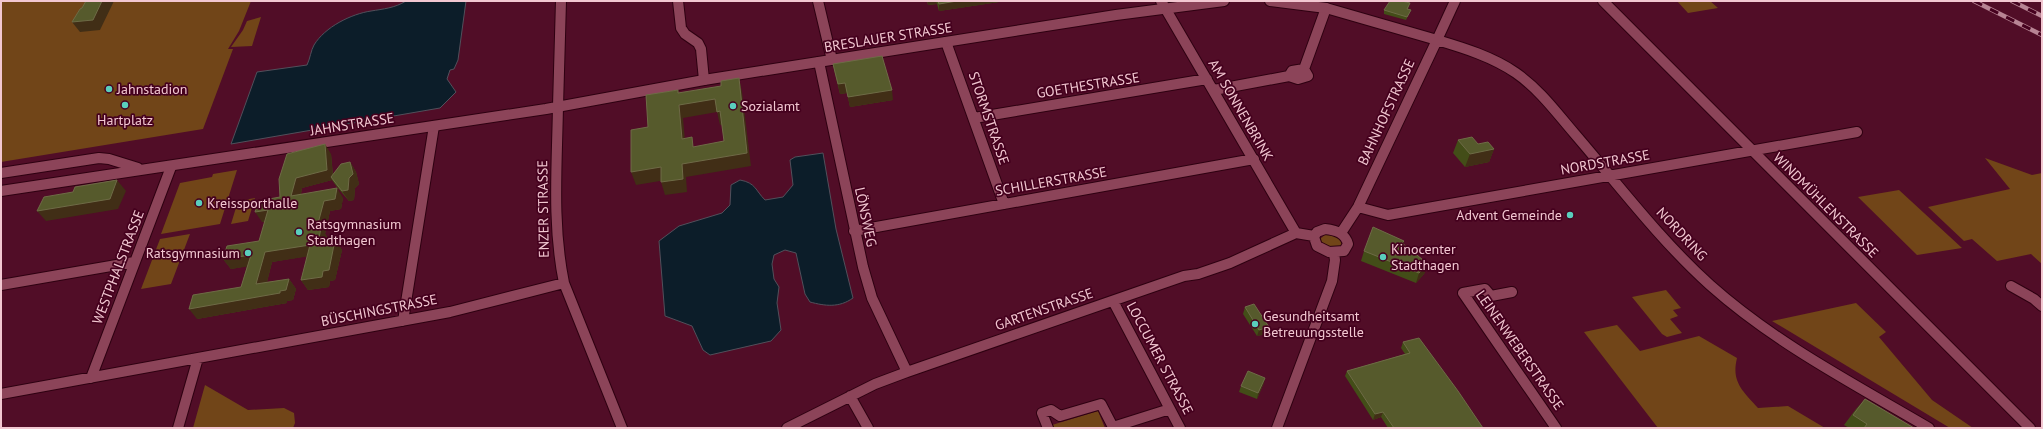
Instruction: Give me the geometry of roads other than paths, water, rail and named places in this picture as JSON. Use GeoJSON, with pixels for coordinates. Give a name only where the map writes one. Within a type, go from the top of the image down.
{"type":"FeatureCollection","features":[{"type":"Feature","properties":{"kind":"street","name":"ENZER STRASSE"},"geometry":{"type":"LineString","coordinates":[[560,1],[556,242],[564,283],[622,428]]}},
{"type":"Feature","properties":{"kind":"street"},"geometry":{"type":"LineString","coordinates":[[678,1],[681,28],[685,34],[698,43],[701,49],[704,80]]}},
{"type":"Feature","properties":{"kind":"street"},"geometry":{"type":"LineString","coordinates":[[818,1],[832,60]]}},
{"type":"Feature","properties":{"kind":"street","name":"BRESLAUER STRASSE"},"geometry":{"type":"LineString","coordinates":[[558,106],[704,80],[946,42],[1163,4],[1224,1]]}},
{"type":"Feature","properties":{"kind":"street"},"geometry":{"type":"LineString","coordinates":[[1270,1],[1324,6],[1437,40]]}},
{"type":"Feature","properties":{"kind":"street","name":"BAHNHOFSTRASSE"},"geometry":{"type":"LineString","coordinates":[[1341,233],[1358,207],[1455,1]]}},
{"type":"Feature","properties":{"kind":"street","name":"WINDMÜHLENSTRASSE"},"geometry":{"type":"LineString","coordinates":[[1602,1],[2030,428]]}},
{"type":"Feature","properties":{"kind":"street","name":"AM SONNENBRINK"},"geometry":{"type":"LineString","coordinates":[[1163,4],[1296,232]]}},
{"type":"Feature","properties":{"kind":"street"},"geometry":{"type":"LineString","coordinates":[[1214,90],[1289,76],[1298,78],[1308,76],[1304,69],[1324,6]]}},
{"type":"Feature","properties":{"kind":"street","name":"NORDRING"},"geometry":{"type":"LineString","coordinates":[[1437,40],[1491,59],[1517,74],[1543,97],[1670,245],[1706,281],[1732,303],[1786,342],[1929,428]]}},
{"type":"Feature","properties":{"kind":"street","name":"STORMSTRASSE"},"geometry":{"type":"LineString","coordinates":[[946,42],[1004,204]]}},
{"type":"Feature","properties":{"kind":"street","name":"LÖNSWEG"},"geometry":{"type":"LineString","coordinates":[[819,62],[854,231],[872,298],[907,372]]}},
{"type":"Feature","properties":{"kind":"street","name":"GOETHESTRASSE"},"geometry":{"type":"LineString","coordinates":[[974,118],[1207,79]]}},
{"type":"Feature","properties":{"kind":"street","name":"JAHNSTRASSE"},"geometry":{"type":"LineString","coordinates":[[1,191],[171,167],[558,106]]}},
{"type":"Feature","properties":{"kind":"street"},"geometry":{"type":"LineString","coordinates":[[403,321],[434,126]]}},
{"type":"Feature","properties":{"kind":"street","name":"NORDSTRASSE"},"geometry":{"type":"LineString","coordinates":[[1358,207],[1388,215],[1857,132]]}},
{"type":"Feature","properties":{"kind":"street","name":"JAHNSTRASSE"},"geometry":{"type":"LineString","coordinates":[[1,173],[99,158],[110,158],[123,165],[150,170]]}},
{"type":"Feature","properties":{"kind":"street","name":"SCHILLERSTRASSE"},"geometry":{"type":"LineString","coordinates":[[854,231],[1254,159]]}},
{"type":"Feature","properties":{"kind":"street"},"geometry":{"type":"LineString","coordinates":[[100,176],[109,172],[116,161]]}},
{"type":"Feature","properties":{"kind":"street","name":"WESTPHALSTRASSE"},"geometry":{"type":"LineString","coordinates":[[91,378],[171,167]]}},
{"type":"Feature","properties":{"kind":"street"},"geometry":{"type":"LineString","coordinates":[[1325,229],[1341,233],[1345,236],[1348,244],[1344,251],[1334,254],[1318,248],[1315,244],[1314,236],[1316,233],[1325,229]]}},
{"type":"Feature","properties":{"kind":"street"},"geometry":{"type":"LineString","coordinates":[[1296,232],[1314,236]]}},
{"type":"Feature","properties":{"kind":"street","name":"GARTENSTRASSE"},"geometry":{"type":"LineString","coordinates":[[787,428],[850,396],[907,372],[1184,276],[1198,274],[1230,263],[1296,232]]}},
{"type":"Feature","properties":{"kind":"street"},"geometry":{"type":"LineString","coordinates":[[1277,428],[1332,281],[1335,260],[1334,254]]}},
{"type":"Feature","properties":{"kind":"street"},"geometry":{"type":"LineString","coordinates":[[1,285],[134,262]]}},
{"type":"Feature","properties":{"kind":"street","name":"BÜSCHINGSTRASSE"},"geometry":{"type":"LineString","coordinates":[[1,394],[450,312],[564,283]]}},
{"type":"Feature","properties":{"kind":"street"},"geometry":{"type":"LineString","coordinates":[[2010,286],[2034,299],[2042,306]]}},
{"type":"Feature","properties":{"kind":"street","name":"LEINENWEBERSTRASSE"},"geometry":{"type":"LineString","coordinates":[[1512,292],[1491,296],[1485,289],[1463,293],[1556,428]]}},
{"type":"Feature","properties":{"kind":"street","name":"LOCCUMER STRASSE"},"geometry":{"type":"LineString","coordinates":[[1113,301],[1180,428]]}},
{"type":"Feature","properties":{"kind":"street"},"geometry":{"type":"LineString","coordinates":[[178,428],[198,358]]}},
{"type":"Feature","properties":{"kind":"street"},"geometry":{"type":"LineString","coordinates":[[850,396],[868,428]]}},
{"type":"Feature","properties":{"kind":"street"},"geometry":{"type":"LineString","coordinates":[[1048,428],[1042,413],[1051,410],[1060,416],[1101,404],[1112,427],[1170,409]]}},
{"type":"Feature","properties":{"kind":"water"},"geometry":{"type":"Polygon","coordinates":[[[406,1],[466,1],[458,60],[454,69],[450,70],[447,79],[456,92],[440,108],[231,144],[257,72],[307,65],[312,49],[319,38],[339,22],[355,15],[393,7],[406,1]]]}},
{"type":"Feature","properties":{"kind":"water"},"geometry":{"type":"Polygon","coordinates":[[[823,153],[836,229],[853,298],[837,305],[810,302],[805,294],[796,253],[785,250],[774,255],[772,264],[774,279],[779,287],[777,303],[781,330],[771,341],[710,355],[703,350],[692,326],[665,316],[659,241],[679,226],[722,213],[730,205],[731,185],[740,180],[745,181],[755,187],[765,200],[783,197],[793,185],[790,160],[795,157],[823,153]]]}},
{"type":"Feature","properties":{"kind":"railway"},"geometry":{"type":"LineString","coordinates":[[1974,1],[2042,35]]}},
{"type":"Feature","properties":{"kind":"railway"},"geometry":{"type":"LineString","coordinates":[[2012,1],[2042,16]]}},
{"type":"Feature","properties":{"kind":"place","name":"Jahnstadion"},"geometry":{"type":"Point","coordinates":[109,89]}},
{"type":"Feature","properties":{"kind":"place","name":"Hartplatz"},"geometry":{"type":"Point","coordinates":[125,105]}},
{"type":"Feature","properties":{"kind":"place","name":"Sozialamt"},"geometry":{"type":"Point","coordinates":[733,106]}},
{"type":"Feature","properties":{"kind":"place","name":"Kreissporthalle"},"geometry":{"type":"Point","coordinates":[199,203]}},
{"type":"Feature","properties":{"kind":"place","name":"Advent Gemeinde"},"geometry":{"type":"Point","coordinates":[1570,215]}},
{"type":"Feature","properties":{"kind":"place","name":"Ratsgymnasium Stadthagen"},"geometry":{"type":"Point","coordinates":[299,232]}},
{"type":"Feature","properties":{"kind":"place","name":"Ratsgymnasium"},"geometry":{"type":"Point","coordinates":[248,253]}},
{"type":"Feature","properties":{"kind":"place","name":"Kinocenter Stadthagen"},"geometry":{"type":"Point","coordinates":[1383,257]}},
{"type":"Feature","properties":{"kind":"place","name":"Gesundheitsamt Betreuungsstelle"},"geometry":{"type":"Point","coordinates":[1255,324]}}]}
